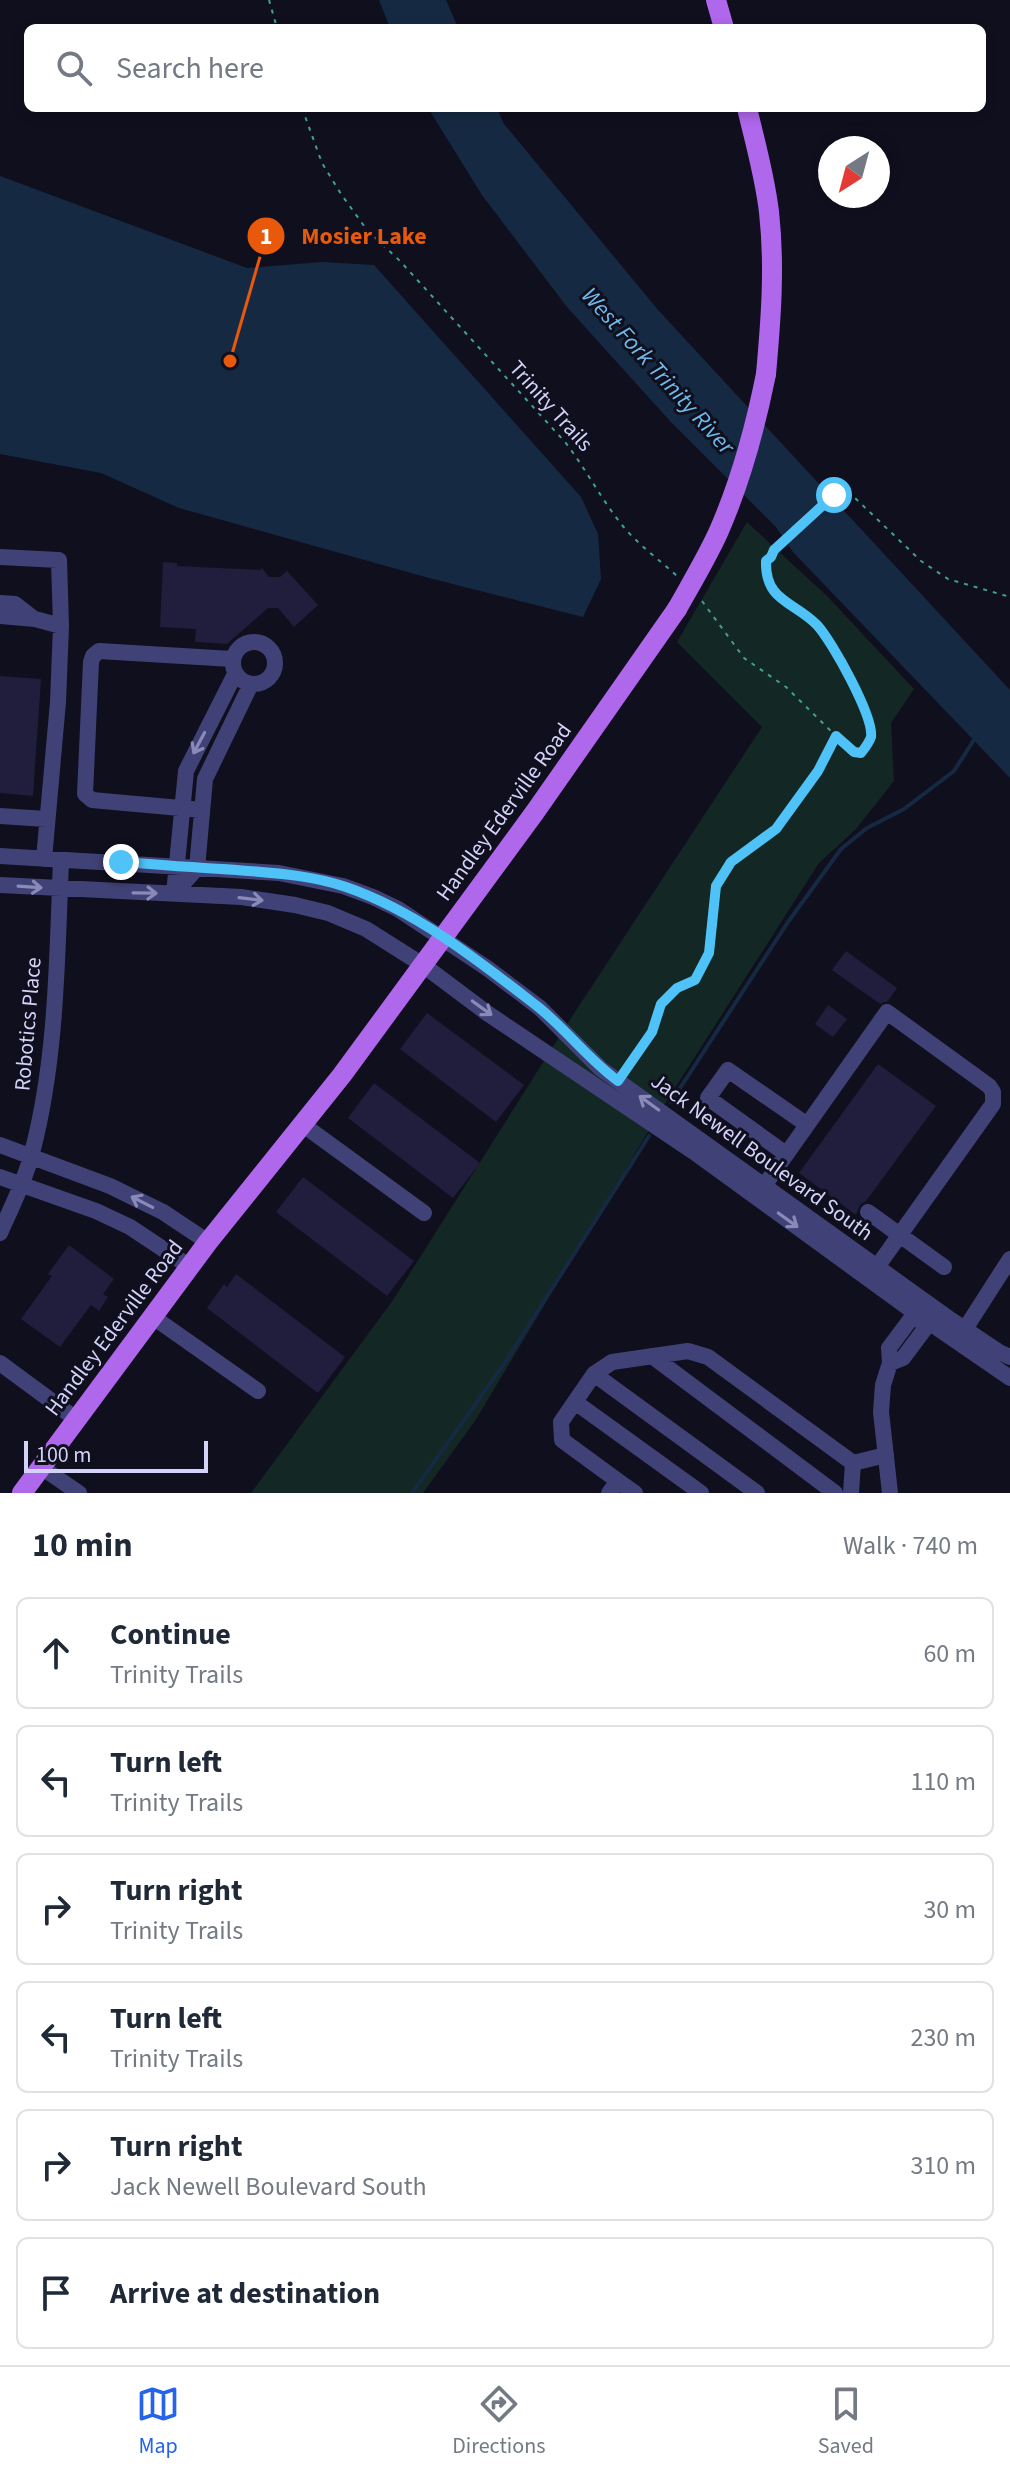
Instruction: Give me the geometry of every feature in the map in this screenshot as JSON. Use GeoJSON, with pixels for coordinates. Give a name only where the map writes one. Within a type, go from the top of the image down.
{"type":"FeatureCollection","features":[{"type":"Feature","properties":{"kind":"main road"},"geometry":{"type":"LineString","coordinates":[[716,0],[723,24]]}},
{"type":"Feature","properties":{"kind":"main road","name":"Handley Ederville Road"},"geometry":{"type":"LineString","coordinates":[[22,1493],[208,1242],[423,965],[535,812],[677,609],[717,535],[754,433],[766,374],[773,305],[771,232],[762,169],[748,112]]}},
{"type":"Feature","properties":{"kind":"street","name":"Robotics Place"},"geometry":{"type":"LineString","coordinates":[[0,557],[59,560],[61,626],[58,702],[46,819],[60,889],[49,1072],[32,1156],[0,1233]]}},
{"type":"Feature","properties":{"kind":"street"},"geometry":{"type":"LineString","coordinates":[[0,603],[15,604],[35,619]]}},
{"type":"Feature","properties":{"kind":"street"},"geometry":{"type":"LineString","coordinates":[[0,616],[35,619],[61,626]]}},
{"type":"Feature","properties":{"kind":"street"},"geometry":{"type":"LineString","coordinates":[[174,894],[181,808],[189,761],[234,667],[241,645],[259,642],[271,651],[275,663],[272,674],[259,684],[241,680],[234,667]]}},
{"type":"Feature","properties":{"kind":"street"},"geometry":{"type":"LineString","coordinates":[[202,810],[92,800],[85,794],[91,662],[99,651],[234,667]]}},
{"type":"Feature","properties":{"kind":"street"},"geometry":{"type":"LineString","coordinates":[[174,894],[197,868],[205,779],[251,684]]}},
{"type":"Feature","properties":{"kind":"street"},"geometry":{"type":"LineString","coordinates":[[0,816],[46,819]]}},
{"type":"Feature","properties":{"kind":"street","name":"Jack Newell Boulevard South"},"geometry":{"type":"LineString","coordinates":[[0,856],[279,873],[343,886],[398,909],[540,1008],[601,1069],[760,1191],[926,1311],[1010,1378]]}},
{"type":"Feature","properties":{"kind":"street","name":"Jack Newell Boulevard South"},"geometry":{"type":"LineString","coordinates":[[0,885],[241,897],[328,913],[366,929],[423,965],[487,1013],[760,1191]]}},
{"type":"Feature","properties":{"kind":"street"},"geometry":{"type":"LineString","coordinates":[[760,1191],[887,1012],[989,1086],[993,1092],[993,1104],[873,1273]]}},
{"type":"Feature","properties":{"kind":"street"},"geometry":{"type":"LineString","coordinates":[[786,1154],[708,1098],[728,1070],[806,1124]]}},
{"type":"Feature","properties":{"kind":"street"},"geometry":{"type":"LineString","coordinates":[[302,1124],[424,1213]]}},
{"type":"Feature","properties":{"kind":"street"},"geometry":{"type":"LineString","coordinates":[[0,1145],[110,1186],[163,1212],[208,1242]]}},
{"type":"Feature","properties":{"kind":"street"},"geometry":{"type":"LineString","coordinates":[[0,1177],[96,1211],[130,1227],[190,1267]]}},
{"type":"Feature","properties":{"kind":"street"},"geometry":{"type":"LineString","coordinates":[[868,1212],[944,1267]]}},
{"type":"Feature","properties":{"kind":"street"},"geometry":{"type":"LineString","coordinates":[[965,1329],[1010,1259]]}},
{"type":"Feature","properties":{"kind":"street"},"geometry":{"type":"LineString","coordinates":[[890,1493],[881,1412],[883,1385],[890,1363],[889,1348],[910,1320],[926,1311]]}},
{"type":"Feature","properties":{"kind":"street","name":"Jack Newell Boulevard South"},"geometry":{"type":"LineString","coordinates":[[926,1311],[965,1329],[1010,1357]]}},
{"type":"Feature","properties":{"kind":"street"},"geometry":{"type":"LineString","coordinates":[[153,1317],[258,1391]]}},
{"type":"Feature","properties":{"kind":"street"},"geometry":{"type":"LineString","coordinates":[[635,1493],[614,1487],[562,1440],[561,1422],[594,1374],[612,1362],[688,1351],[708,1357],[853,1463],[886,1455]]}},
{"type":"Feature","properties":{"kind":"street"},"geometry":{"type":"LineString","coordinates":[[652,1356],[835,1493]]}},
{"type":"Feature","properties":{"kind":"street"},"geometry":{"type":"LineString","coordinates":[[0,1363],[76,1419]]}},
{"type":"Feature","properties":{"kind":"street"},"geometry":{"type":"LineString","coordinates":[[594,1374],[757,1493]]}},
{"type":"Feature","properties":{"kind":"street"},"geometry":{"type":"LineString","coordinates":[[575,1402],[701,1493]]}},
{"type":"Feature","properties":{"kind":"street"},"geometry":{"type":"LineString","coordinates":[[851,1493],[853,1463]]}},
{"type":"Feature","properties":{"kind":"street"},"geometry":{"type":"LineString","coordinates":[[41,1467],[79,1493]]}},
{"type":"Feature","properties":{"kind":"path"},"geometry":{"type":"LineString","coordinates":[[269,0],[276,24]]}},
{"type":"Feature","properties":{"kind":"path","name":"Trinity Trails"},"geometry":{"type":"LineString","coordinates":[[303,112],[322,163],[367,230],[400,261],[565,442],[625,529],[684,584]]}},
{"type":"Feature","properties":{"kind":"path"},"geometry":{"type":"LineString","coordinates":[[694,593],[744,658],[786,687],[854,752],[861,753],[871,737],[870,722],[832,645],[817,624],[783,602],[768,581],[766,561],[783,542],[834,495],[844,492],[855,498],[921,561],[948,579],[1010,597]]}},
{"type":"Feature","properties":{"kind":"path"},"geometry":{"type":"LineString","coordinates":[[618,1081],[652,1032],[661,1004],[677,988],[695,980],[709,953],[716,886],[731,862],[776,829],[818,771],[836,736]]}},
{"type":"Feature","properties":{"kind":"green space"},"geometry":{"type":"Polygon","coordinates":[[[747,522],[828,597],[914,689],[891,723],[894,781],[856,829],[819,863],[664,1105],[475,1421],[423,1493],[251,1493],[393,1300],[571,1018],[762,727],[677,642],[747,522]]]}},
{"type":"Feature","properties":{"kind":"water"},"geometry":{"type":"Polygon","coordinates":[[[379,0],[446,0],[456,24],[388,24],[379,0]]]}},
{"type":"Feature","properties":{"kind":"water","name":"West Fork Trinity River"},"geometry":{"type":"Polygon","coordinates":[[[430,112],[499,112],[504,124],[659,311],[1010,690],[1010,778],[793,552],[776,527],[670,421],[567,307],[482,195],[430,112]]]}},
{"type":"Feature","properties":{"kind":"water"},"geometry":{"type":"Polygon","coordinates":[[[0,176],[247,268],[322,262],[374,265],[581,497],[598,534],[601,579],[583,617],[429,578],[179,508],[101,473],[0,454],[0,176]]]}},
{"type":"Feature","properties":{"kind":"building"},"geometry":{"type":"Polygon","coordinates":[[[163,562],[177,563],[177,566],[262,568],[269,577],[280,577],[287,571],[318,605],[294,627],[278,608],[268,608],[227,644],[195,642],[196,629],[160,627],[163,562]]]}},
{"type":"Feature","properties":{"kind":"building"},"geometry":{"type":"Polygon","coordinates":[[[0,676],[41,679],[33,796],[0,793],[0,676]]]}},
{"type":"Feature","properties":{"kind":"building"},"geometry":{"type":"Polygon","coordinates":[[[846,951],[897,988],[888,1001],[880,1004],[832,970],[846,951]]]}},
{"type":"Feature","properties":{"kind":"building"},"geometry":{"type":"Polygon","coordinates":[[[828,1005],[847,1019],[833,1037],[815,1024],[828,1005]]]}},
{"type":"Feature","properties":{"kind":"building"},"geometry":{"type":"Polygon","coordinates":[[[427,1013],[524,1085],[496,1122],[400,1049],[427,1013]]]}},
{"type":"Feature","properties":{"kind":"building"},"geometry":{"type":"Polygon","coordinates":[[[878,1064],[936,1106],[860,1205],[856,1215],[799,1173],[878,1064]]]}},
{"type":"Feature","properties":{"kind":"building"},"geometry":{"type":"Polygon","coordinates":[[[374,1083],[480,1163],[453,1198],[348,1118],[374,1083]]]}},
{"type":"Feature","properties":{"kind":"building"},"geometry":{"type":"Polygon","coordinates":[[[303,1177],[414,1261],[387,1296],[276,1212],[303,1177]]]}},
{"type":"Feature","properties":{"kind":"building"},"geometry":{"type":"Polygon","coordinates":[[[69,1245],[114,1279],[103,1294],[108,1297],[99,1311],[91,1305],[60,1347],[21,1319],[52,1276],[48,1274],[69,1245]]]}},
{"type":"Feature","properties":{"kind":"building"},"geometry":{"type":"Polygon","coordinates":[[[236,1274],[345,1357],[318,1393],[207,1308],[224,1284],[227,1287],[236,1274]]]}},
{"type":"Feature","properties":{"kind":"waterway"},"geometry":{"type":"LineString","coordinates":[[671,1102],[788,922],[841,849],[867,828],[904,809],[954,771],[977,735]]}},
{"type":"Feature","properties":{"kind":"waterway"},"geometry":{"type":"LineString","coordinates":[[412,1493],[504,1364],[649,1136]]}},
{"type":"Feature","properties":{"kind":"place","name":"Mosier Lake"},"geometry":{"type":"Point","coordinates":[230,361]}},
{"type":"Feature","properties":{"kind":"route"},"geometry":{"type":"LineString","coordinates":[[121,862],[279,873],[343,886],[373,897],[398,909],[487,968],[540,1008],[601,1069],[618,1081],[652,1032],[661,1004],[677,988],[695,980],[709,953],[716,886],[731,862],[776,829],[818,771],[836,736],[854,752],[861,753],[871,737],[870,722],[832,645],[817,624],[783,602],[774,592],[766,572],[766,561],[774,550],[834,495]]}}]}
